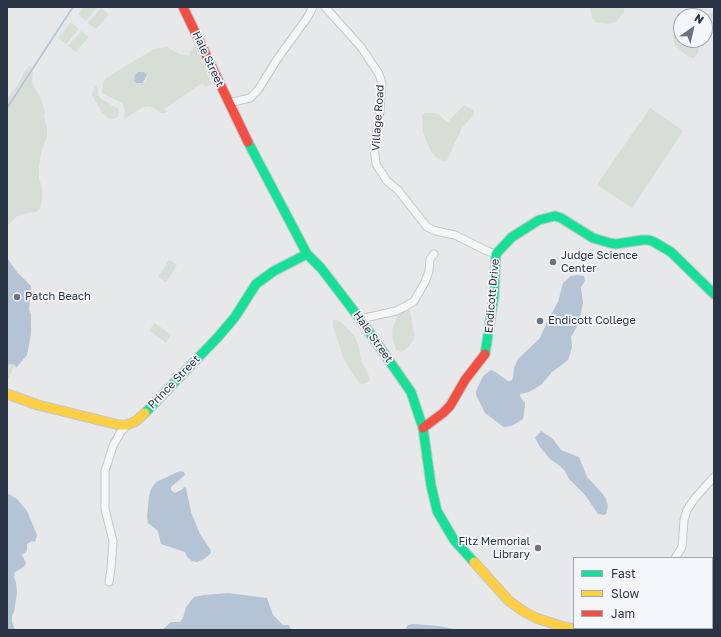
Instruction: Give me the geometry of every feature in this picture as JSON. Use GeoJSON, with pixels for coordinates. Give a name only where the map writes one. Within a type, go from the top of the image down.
{"type":"FeatureCollection","features":[{"type":"Feature","properties":{"kind":"street","name":"Hale Street"},"geometry":{"type":"LineString","coordinates":[[183,7],[251,149],[307,254],[321,268],[360,319],[411,392],[423,428],[429,474],[437,511],[454,540],[509,601],[523,611],[546,622],[573,629]]}},
{"type":"Feature","properties":{"kind":"street"},"geometry":{"type":"LineString","coordinates":[[229,104],[250,98],[258,90],[313,7]]}},
{"type":"Feature","properties":{"kind":"street","name":"Village Road"},"geometry":{"type":"LineString","coordinates":[[325,7],[362,47],[380,74],[382,83],[380,111],[374,147],[376,164],[387,181],[398,190],[427,227],[436,231],[455,235],[496,254]]}},
{"type":"Feature","properties":{"kind":"street","name":"Endicott Drive"},"geometry":{"type":"LineString","coordinates":[[423,428],[450,406],[464,380],[486,353],[494,296],[496,254],[512,237],[539,220],[555,216],[561,218],[603,242],[616,244],[649,240],[661,245],[671,252],[714,294]]}},
{"type":"Feature","properties":{"kind":"street","name":"Prince Street"},"geometry":{"type":"LineString","coordinates":[[127,425],[136,421],[145,413],[218,337],[231,322],[256,284],[274,271],[307,254]]}},
{"type":"Feature","properties":{"kind":"street"},"geometry":{"type":"LineString","coordinates":[[360,319],[396,311],[414,301],[425,282],[429,271],[430,259],[434,254]]}},
{"type":"Feature","properties":{"kind":"street"},"geometry":{"type":"LineString","coordinates":[[7,394],[60,411],[118,425],[127,425]]}},
{"type":"Feature","properties":{"kind":"street"},"geometry":{"type":"LineString","coordinates":[[109,582],[113,541],[105,509],[105,470],[113,446],[120,433],[127,425]]}},
{"type":"Feature","properties":{"kind":"street"},"geometry":{"type":"LineString","coordinates":[[676,557],[682,547],[684,520],[687,510],[695,498],[714,477]]}},
{"type":"Feature","properties":{"kind":"shaded area"},"geometry":{"type":"Polygon","coordinates":[[[84,7],[97,7],[86,21],[78,14],[84,7]]]}},
{"type":"Feature","properties":{"kind":"shaded area"},"geometry":{"type":"Polygon","coordinates":[[[590,7],[624,7],[624,11],[617,21],[608,24],[597,23],[592,18],[590,7]]]}},
{"type":"Feature","properties":{"kind":"shaded area"},"geometry":{"type":"Polygon","coordinates":[[[101,8],[109,14],[96,29],[88,23],[101,8]]]}},
{"type":"Feature","properties":{"kind":"shaded area"},"geometry":{"type":"Polygon","coordinates":[[[713,12],[714,12],[713,26],[713,12]]]}},
{"type":"Feature","properties":{"kind":"shaded area"},"geometry":{"type":"Polygon","coordinates":[[[71,22],[79,29],[66,44],[58,38],[71,22]]]}},
{"type":"Feature","properties":{"kind":"shaded area"},"geometry":{"type":"Polygon","coordinates":[[[81,31],[89,37],[76,52],[68,46],[81,31]]]}},
{"type":"Feature","properties":{"kind":"shaded area"},"geometry":{"type":"Polygon","coordinates":[[[195,46],[212,84],[206,87],[202,83],[164,109],[166,112],[165,113],[161,113],[152,107],[147,106],[141,108],[124,119],[125,110],[122,103],[103,94],[103,83],[106,78],[154,49],[167,47],[179,54],[190,56],[189,52],[195,46]],[[138,72],[134,78],[140,84],[145,82],[147,76],[146,74],[138,72]]]}},
{"type":"Feature","properties":{"kind":"shaded area"},"geometry":{"type":"Polygon","coordinates":[[[678,48],[699,48],[698,53],[694,58],[688,57],[678,48]]]}},
{"type":"Feature","properties":{"kind":"shaded area"},"geometry":{"type":"Polygon","coordinates":[[[29,66],[33,67],[32,82],[40,96],[45,112],[44,115],[47,129],[47,136],[41,153],[39,168],[39,179],[42,187],[42,201],[40,209],[36,212],[22,214],[16,217],[7,226],[7,99],[20,82],[23,74],[29,66]]]}},
{"type":"Feature","properties":{"kind":"shaded area"},"geometry":{"type":"Polygon","coordinates":[[[97,84],[100,98],[118,109],[118,117],[113,119],[108,118],[102,112],[92,95],[97,84]]]}},
{"type":"Feature","properties":{"kind":"shaded area"},"geometry":{"type":"Polygon","coordinates":[[[464,105],[473,110],[474,114],[462,128],[447,160],[443,161],[437,158],[431,151],[423,133],[422,115],[426,113],[439,114],[448,122],[464,105]]]}},
{"type":"Feature","properties":{"kind":"shaded area"},"geometry":{"type":"Polygon","coordinates":[[[650,108],[683,131],[632,208],[597,185],[650,108]]]}},
{"type":"Feature","properties":{"kind":"shaded area"},"geometry":{"type":"Polygon","coordinates":[[[169,260],[177,265],[166,282],[158,277],[169,260]]]}},
{"type":"Feature","properties":{"kind":"shaded area"},"geometry":{"type":"Polygon","coordinates":[[[406,309],[410,310],[414,334],[413,341],[405,350],[401,352],[396,350],[392,330],[398,315],[406,309]]]}},
{"type":"Feature","properties":{"kind":"shaded area"},"geometry":{"type":"Polygon","coordinates":[[[336,319],[354,335],[358,344],[361,360],[369,376],[370,380],[367,383],[361,384],[350,370],[342,355],[333,326],[333,321],[336,319]]]}},
{"type":"Feature","properties":{"kind":"shaded area"},"geometry":{"type":"Polygon","coordinates":[[[155,323],[171,335],[166,343],[149,330],[155,323]]]}},
{"type":"Feature","properties":{"kind":"shaded area"},"geometry":{"type":"Polygon","coordinates":[[[7,365],[15,365],[7,381],[7,365]]]}},
{"type":"Feature","properties":{"kind":"water"},"geometry":{"type":"Polygon","coordinates":[[[138,72],[144,72],[147,75],[143,83],[136,83],[134,81],[135,75],[138,72]]]}},
{"type":"Feature","properties":{"kind":"water","name":"Patch Beach"},"geometry":{"type":"Polygon","coordinates":[[[7,258],[17,272],[31,286],[29,310],[31,314],[31,334],[27,355],[16,368],[15,365],[7,365],[7,258]]]}},
{"type":"Feature","properties":{"kind":"water"},"geometry":{"type":"Polygon","coordinates":[[[571,276],[584,276],[585,281],[581,287],[583,303],[579,323],[571,337],[572,347],[568,360],[552,372],[541,385],[529,392],[520,394],[525,403],[523,419],[511,426],[504,427],[485,413],[476,395],[476,391],[483,376],[491,370],[508,381],[511,381],[518,359],[540,338],[558,302],[563,283],[571,276]]]}},
{"type":"Feature","properties":{"kind":"water"},"geometry":{"type":"Polygon","coordinates":[[[541,431],[553,439],[561,450],[579,457],[587,477],[606,499],[608,506],[606,514],[598,514],[585,495],[569,479],[565,471],[550,459],[540,447],[535,438],[541,431]]]}},
{"type":"Feature","properties":{"kind":"water"},"geometry":{"type":"Polygon","coordinates":[[[180,471],[184,472],[185,475],[171,487],[171,490],[175,493],[184,487],[186,488],[191,512],[200,534],[211,553],[204,559],[197,562],[192,561],[187,557],[185,552],[161,544],[158,531],[148,523],[147,517],[151,489],[156,482],[180,471]]]}},
{"type":"Feature","properties":{"kind":"water"},"geometry":{"type":"Polygon","coordinates":[[[7,493],[17,499],[27,511],[37,535],[35,542],[32,541],[27,544],[27,551],[22,555],[26,563],[24,567],[15,572],[14,577],[17,593],[12,622],[15,630],[7,630],[7,493]]]}},
{"type":"Feature","properties":{"kind":"water"},"geometry":{"type":"Polygon","coordinates":[[[228,593],[267,598],[273,615],[283,625],[289,625],[291,630],[162,630],[171,622],[180,622],[183,618],[186,607],[194,597],[228,593]]]}},
{"type":"Feature","properties":{"kind":"water"},"geometry":{"type":"Polygon","coordinates":[[[408,625],[439,626],[459,630],[405,630],[408,625]]]}},
{"type":"Feature","properties":{"kind":"waterway"},"geometry":{"type":"LineString","coordinates":[[7,108],[73,7]]}},
{"type":"Feature","properties":{"kind":"traffic: fast"},"geometry":{"type":"LineString","coordinates":[[248,142],[307,254],[321,268],[360,319],[411,392],[423,428],[431,485],[437,511],[454,540],[474,562]]}},
{"type":"Feature","properties":{"kind":"traffic: fast"},"geometry":{"type":"LineString","coordinates":[[485,354],[494,296],[496,254],[512,237],[539,220],[555,216],[561,218],[593,238],[610,243],[616,244],[642,240],[654,242],[671,252],[714,294]]}},
{"type":"Feature","properties":{"kind":"traffic: fast"},"geometry":{"type":"LineString","coordinates":[[145,413],[218,337],[235,317],[256,284],[274,271],[307,254]]}},
{"type":"Feature","properties":{"kind":"traffic: slow"},"geometry":{"type":"LineString","coordinates":[[7,394],[38,405],[119,425],[127,425],[136,421],[145,413]]}},
{"type":"Feature","properties":{"kind":"traffic: slow"},"geometry":{"type":"LineString","coordinates":[[474,562],[509,601],[523,611],[536,618],[573,629]]}},
{"type":"Feature","properties":{"kind":"traffic: slow"},"geometry":{"type":"LineString","coordinates":[[574,629],[579,630]]}},
{"type":"Feature","properties":{"kind":"traffic: jam"},"geometry":{"type":"LineString","coordinates":[[183,7],[248,142]]}},
{"type":"Feature","properties":{"kind":"traffic: jam"},"geometry":{"type":"LineString","coordinates":[[423,428],[450,406],[465,380],[485,354]]}},
{"type":"Feature","properties":{"kind":"place","name":"Judge Science Center"},"geometry":{"type":"Point","coordinates":[553,262]}},
{"type":"Feature","properties":{"kind":"place","name":"Patch Beach"},"geometry":{"type":"Point","coordinates":[17,297]}},
{"type":"Feature","properties":{"kind":"place","name":"Endicott College"},"geometry":{"type":"Point","coordinates":[540,321]}},
{"type":"Feature","properties":{"kind":"place","name":"Fitz Memorial Library"},"geometry":{"type":"Point","coordinates":[538,548]}}]}
